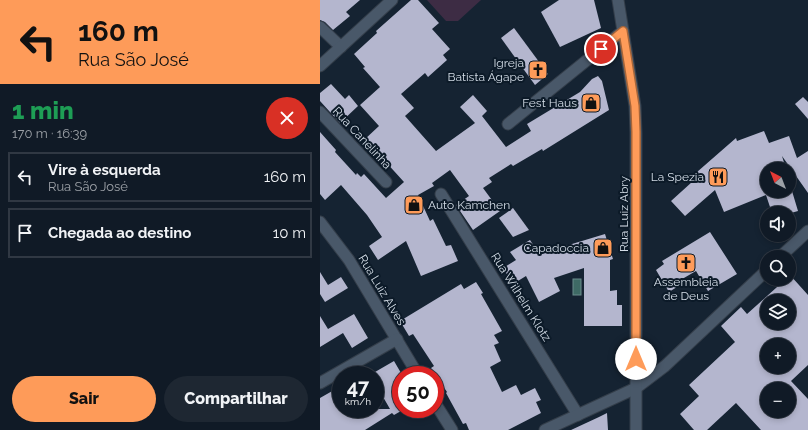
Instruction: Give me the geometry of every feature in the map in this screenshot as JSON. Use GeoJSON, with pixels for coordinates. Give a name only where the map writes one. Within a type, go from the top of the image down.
{"type":"FeatureCollection","features":[{"type":"Feature","properties":{"kind":"street"},"geometry":{"type":"LineString","coordinates":[[320,66],[392,0]]}},
{"type":"Feature","properties":{"kind":"street","name":"Rua Luiz Abry"},"geometry":{"type":"LineString","coordinates":[[618,0],[635,106],[636,430]]}},
{"type":"Feature","properties":{"kind":"street"},"geometry":{"type":"LineString","coordinates":[[320,27],[341,46]]}},
{"type":"Feature","properties":{"kind":"street"},"geometry":{"type":"LineString","coordinates":[[508,124],[623,31]]}},
{"type":"Feature","properties":{"kind":"street","name":"Rua Canelinha"},"geometry":{"type":"LineString","coordinates":[[320,112],[386,182]]}},
{"type":"Feature","properties":{"kind":"street","name":"Rua Wilhelm Klotz"},"geometry":{"type":"LineString","coordinates":[[441,194],[578,414]]}},
{"type":"Feature","properties":{"kind":"street","name":"Rua Luiz Alves"},"geometry":{"type":"LineString","coordinates":[[320,222],[348,260],[413,366]]}},
{"type":"Feature","properties":{"kind":"street"},"geometry":{"type":"LineString","coordinates":[[788,250],[808,231]]}},
{"type":"Feature","properties":{"kind":"street"},"geometry":{"type":"LineString","coordinates":[[545,430],[636,388],[665,366],[760,277]]}},
{"type":"Feature","properties":{"kind":"street"},"geometry":{"type":"LineString","coordinates":[[320,383],[397,339]]}},
{"type":"Feature","properties":{"kind":"street"},"geometry":{"type":"LineString","coordinates":[[444,417],[452,430]]}},
{"type":"Feature","properties":{"kind":"shaded area"},"geometry":{"type":"Polygon","coordinates":[[[427,0],[481,0],[458,21],[446,21],[427,0]]]}},
{"type":"Feature","properties":{"kind":"shaded area"},"geometry":{"type":"Polygon","coordinates":[[[573,279],[581,279],[581,295],[573,295],[573,279]]]}},
{"type":"Feature","properties":{"kind":"building"},"geometry":{"type":"Polygon","coordinates":[[[320,0],[360,0],[346,12],[350,16],[333,30],[325,22],[320,20],[320,0]]]}},
{"type":"Feature","properties":{"kind":"building"},"geometry":{"type":"Polygon","coordinates":[[[411,0],[418,0],[439,23],[432,29],[450,49],[443,55],[447,60],[428,77],[425,73],[401,94],[414,108],[405,116],[436,151],[475,123],[460,107],[473,95],[487,111],[482,116],[506,147],[531,131],[527,124],[580,92],[592,79],[598,76],[602,81],[609,110],[543,151],[542,149],[513,166],[511,164],[489,178],[492,182],[483,188],[500,211],[473,230],[456,205],[469,196],[450,170],[432,183],[434,186],[418,195],[430,221],[433,219],[446,246],[451,245],[458,261],[421,276],[406,241],[378,260],[369,246],[382,237],[367,215],[341,185],[325,200],[320,194],[320,132],[336,150],[335,152],[356,175],[357,173],[361,177],[364,174],[386,198],[404,182],[364,140],[379,126],[360,105],[380,87],[363,68],[365,67],[354,54],[377,33],[376,31],[411,0]]]}},
{"type":"Feature","properties":{"kind":"building"},"geometry":{"type":"Polygon","coordinates":[[[559,0],[594,0],[601,28],[560,47],[541,12],[559,0]]]}},
{"type":"Feature","properties":{"kind":"building"},"geometry":{"type":"Polygon","coordinates":[[[514,28],[548,74],[535,85],[501,38],[514,28]]]}},
{"type":"Feature","properties":{"kind":"building"},"geometry":{"type":"Polygon","coordinates":[[[331,84],[345,99],[349,95],[358,106],[340,123],[320,101],[320,93],[331,84]]]}},
{"type":"Feature","properties":{"kind":"building"},"geometry":{"type":"Polygon","coordinates":[[[803,97],[808,102],[808,119],[795,104],[803,97]]]}},
{"type":"Feature","properties":{"kind":"building"},"geometry":{"type":"Polygon","coordinates":[[[764,131],[769,143],[789,136],[797,158],[808,151],[808,193],[796,176],[796,162],[786,162],[782,156],[784,162],[760,162],[760,197],[724,212],[715,190],[685,216],[671,201],[692,182],[689,179],[736,138],[737,141],[764,131]]]}},
{"type":"Feature","properties":{"kind":"building"},"geometry":{"type":"Polygon","coordinates":[[[767,198],[794,198],[798,211],[796,212],[796,206],[770,206],[767,198]]]}},
{"type":"Feature","properties":{"kind":"building"},"geometry":{"type":"Polygon","coordinates":[[[513,208],[529,230],[513,237],[499,218],[513,208]]]}},
{"type":"Feature","properties":{"kind":"building","name":"Assembleia de Deus"},"geometry":{"type":"Polygon","coordinates":[[[710,232],[737,274],[708,291],[696,271],[677,282],[680,285],[669,292],[656,270],[664,264],[662,261],[710,232]]]}},
{"type":"Feature","properties":{"kind":"building"},"geometry":{"type":"Polygon","coordinates":[[[605,234],[613,259],[610,260],[610,291],[617,290],[617,305],[622,305],[622,326],[584,326],[584,268],[554,278],[560,291],[539,302],[526,276],[513,284],[503,268],[516,260],[510,252],[530,240],[539,254],[605,234]]]}},
{"type":"Feature","properties":{"kind":"building"},"geometry":{"type":"Polygon","coordinates":[[[320,272],[328,285],[341,277],[348,288],[325,302],[320,294],[320,272]]]}},
{"type":"Feature","properties":{"kind":"building"},"geometry":{"type":"Polygon","coordinates":[[[476,282],[483,293],[481,294],[502,331],[494,335],[499,343],[494,345],[501,361],[490,367],[502,392],[516,385],[521,395],[535,388],[541,400],[536,402],[541,413],[508,430],[469,430],[466,423],[463,424],[444,388],[444,366],[434,366],[413,334],[409,336],[400,321],[461,284],[464,289],[476,282]]]}},
{"type":"Feature","properties":{"kind":"building"},"geometry":{"type":"Polygon","coordinates":[[[796,282],[808,295],[808,365],[791,381],[792,382],[760,382],[760,418],[796,418],[796,386],[808,399],[808,430],[761,430],[736,403],[707,430],[694,430],[680,414],[699,396],[689,385],[735,342],[721,326],[741,307],[747,314],[760,302],[760,330],[796,330],[796,294],[769,294],[778,286],[796,286],[796,282]]]}},
{"type":"Feature","properties":{"kind":"building"},"geometry":{"type":"Polygon","coordinates":[[[354,314],[368,338],[352,348],[343,333],[320,347],[320,316],[328,329],[354,314]]]}},
{"type":"Feature","properties":{"kind":"building"},"geometry":{"type":"Polygon","coordinates":[[[394,361],[397,366],[392,366],[392,413],[365,430],[320,430],[320,398],[332,391],[332,418],[384,418],[384,409],[390,409],[384,399],[384,367],[394,361]]]}},
{"type":"Feature","properties":{"kind":"building"},"geometry":{"type":"Polygon","coordinates":[[[607,413],[608,430],[571,430],[599,417],[607,413]]]}},
{"type":"Feature","properties":{"kind":"place","name":"Igreja Batista Ágape"},"geometry":{"type":"Point","coordinates":[538,70]}},
{"type":"Feature","properties":{"kind":"place","name":"Fest Haus"},"geometry":{"type":"Point","coordinates":[591,103]}},
{"type":"Feature","properties":{"kind":"place","name":"La Spezia"},"geometry":{"type":"Point","coordinates":[718,177]}},
{"type":"Feature","properties":{"kind":"place","name":"Auto Kamchen"},"geometry":{"type":"Point","coordinates":[414,205]}},
{"type":"Feature","properties":{"kind":"place","name":"Capadoccia"},"geometry":{"type":"Point","coordinates":[603,248]}},
{"type":"Feature","properties":{"kind":"place","name":"Assembleia de Deus"},"geometry":{"type":"Point","coordinates":[686,263]}},
{"type":"Feature","properties":{"kind":"route"},"geometry":{"type":"LineString","coordinates":[[601,49],[623,31],[635,106],[637,206],[636,359]]}}]}
